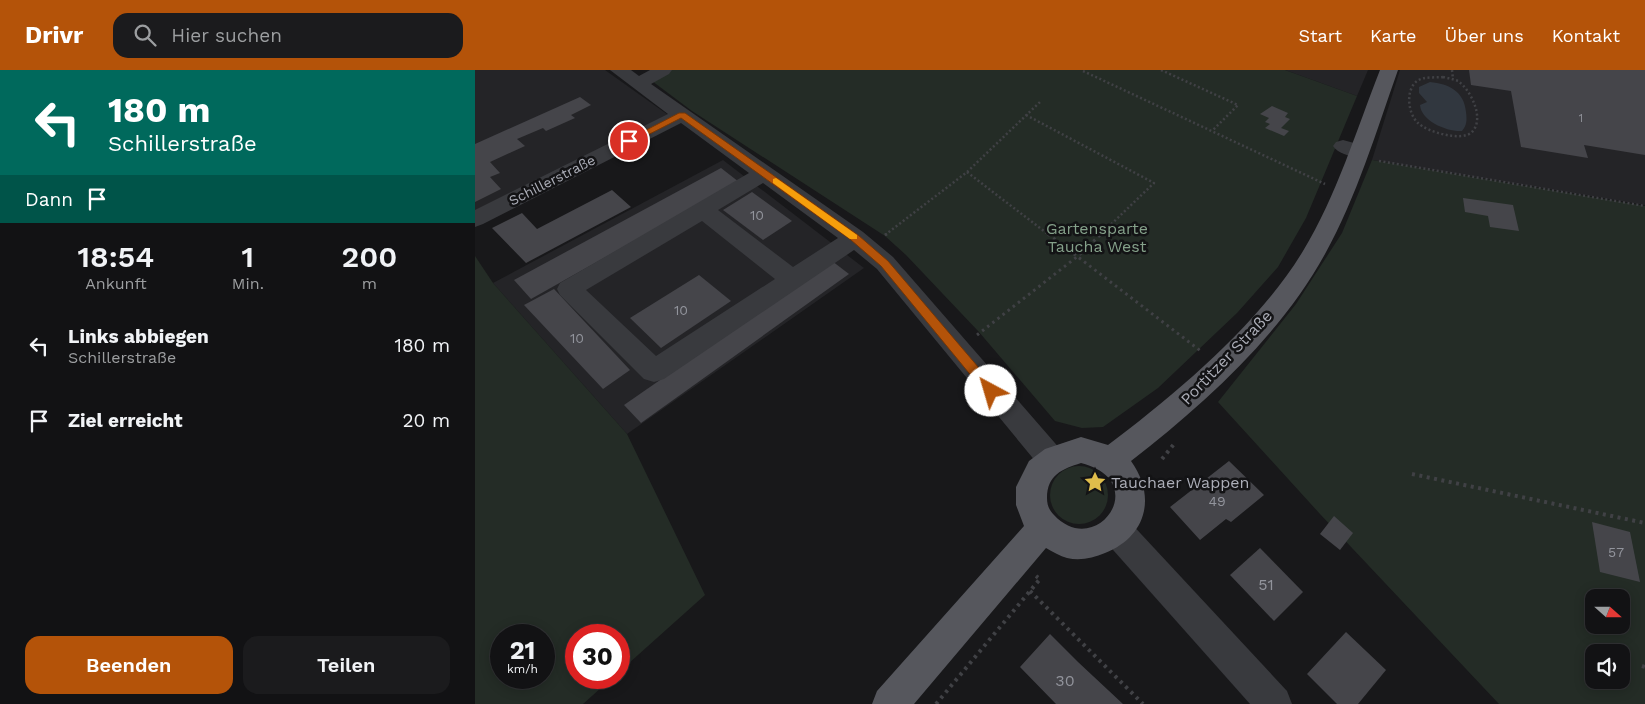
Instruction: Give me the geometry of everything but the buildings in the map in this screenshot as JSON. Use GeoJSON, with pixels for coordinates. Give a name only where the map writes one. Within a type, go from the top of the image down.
{"type":"FeatureCollection","features":[{"type":"Feature","properties":{"kind":"main road","name":"Portitzer Straße"},"geometry":{"type":"LineString","coordinates":[[1111,460],[1175,409],[1255,332],[1301,274],[1316,251],[1328,226],[1352,152],[1389,70]]}},
{"type":"Feature","properties":{"kind":"main road"},"geometry":{"type":"LineString","coordinates":[[1081,450],[1097,453],[1111,460],[1122,471],[1129,484],[1131,501],[1127,517],[1117,531],[1100,541],[1080,544],[1060,540],[1043,528],[1034,515],[1030,499],[1032,484],[1039,470],[1051,459],[1065,453],[1081,450]]}},
{"type":"Feature","properties":{"kind":"main road"},"geometry":{"type":"LineString","coordinates":[[890,704],[1043,528]]}},
{"type":"Feature","properties":{"kind":"street"},"geometry":{"type":"LineString","coordinates":[[619,70],[765,173],[868,238],[885,263],[991,391],[1051,459]]}},
{"type":"Feature","properties":{"kind":"street"},"geometry":{"type":"LineString","coordinates":[[638,84],[663,70]]}},
{"type":"Feature","properties":{"kind":"street","name":"Schillerstraße"},"geometry":{"type":"LineString","coordinates":[[475,219],[682,115]]}},
{"type":"Feature","properties":{"kind":"street"},"geometry":{"type":"LineString","coordinates":[[765,173],[569,289],[654,371],[792,279],[868,238]]}},
{"type":"Feature","properties":{"kind":"street"},"geometry":{"type":"LineString","coordinates":[[703,210],[792,279]]}},
{"type":"Feature","properties":{"kind":"street"},"geometry":{"type":"LineString","coordinates":[[1117,531],[1274,704]]}},
{"type":"Feature","properties":{"kind":"path"},"geometry":{"type":"LineString","coordinates":[[1161,70],[1238,105],[1212,131]]}},
{"type":"Feature","properties":{"kind":"path"},"geometry":{"type":"LineString","coordinates":[[1452,70],[1453,79]]}},
{"type":"Feature","properties":{"kind":"path"},"geometry":{"type":"LineString","coordinates":[[1083,71],[1327,186]]}},
{"type":"Feature","properties":{"kind":"path"},"geometry":{"type":"LineString","coordinates":[[1427,78],[1453,79],[1461,83],[1470,93],[1474,105],[1477,122],[1473,130],[1465,136],[1450,135],[1418,123],[1411,112],[1410,95],[1413,84],[1418,80],[1427,78]]}},
{"type":"Feature","properties":{"kind":"path"},"geometry":{"type":"LineString","coordinates":[[868,238],[967,172],[1040,102]]}},
{"type":"Feature","properties":{"kind":"path"},"geometry":{"type":"LineString","coordinates":[[971,339],[1079,256],[1154,184],[1047,124],[1026,115]]}},
{"type":"Feature","properties":{"kind":"path"},"geometry":{"type":"LineString","coordinates":[[1352,152],[1645,206]]}},
{"type":"Feature","properties":{"kind":"path"},"geometry":{"type":"LineString","coordinates":[[967,172],[1079,256],[1204,354],[1197,360]]}},
{"type":"Feature","properties":{"kind":"path"},"geometry":{"type":"LineString","coordinates":[[1412,474],[1645,523]]}},
{"type":"Feature","properties":{"kind":"path"},"geometry":{"type":"LineString","coordinates":[[937,704],[1040,579]]}},
{"type":"Feature","properties":{"kind":"path"},"geometry":{"type":"LineString","coordinates":[[1030,590],[1143,704]]}},
{"type":"Feature","properties":{"kind":"shaded area"},"geometry":{"type":"Polygon","coordinates":[[[475,70],[605,70],[671,117],[475,214],[475,70]]]}},
{"type":"Feature","properties":{"kind":"shaded area"},"geometry":{"type":"Polygon","coordinates":[[[1285,70],[1368,70],[1357,96],[1285,70]]]}},
{"type":"Feature","properties":{"kind":"shaded area"},"geometry":{"type":"Polygon","coordinates":[[[1400,70],[1645,70],[1645,205],[1372,160],[1400,70]]]}},
{"type":"Feature","properties":{"kind":"shaded area"},"geometry":{"type":"Polygon","coordinates":[[[1430,82],[1449,87],[1459,94],[1465,105],[1466,112],[1465,127],[1462,131],[1449,130],[1442,127],[1430,121],[1421,111],[1420,105],[1427,102],[1419,93],[1419,87],[1430,82]]]}},
{"type":"Feature","properties":{"kind":"shaded area"},"geometry":{"type":"Polygon","coordinates":[[[723,160],[864,268],[627,434],[493,283],[723,160]]]}},
{"type":"Feature","properties":{"kind":"green space","name":"Gartensparte Taucha West"},"geometry":{"type":"Polygon","coordinates":[[[663,70],[1285,70],[1357,96],[1306,218],[1278,267],[1237,313],[1158,388],[1103,427],[1082,428],[1055,421],[979,332],[906,255],[885,236],[692,111],[648,78],[663,70]]]}},
{"type":"Feature","properties":{"kind":"green space"},"geometry":{"type":"Polygon","coordinates":[[[1372,160],[1645,206],[1645,704],[1499,704],[1320,514],[1218,402],[1296,304],[1342,233],[1372,160]]]}},
{"type":"Feature","properties":{"kind":"green space"},"geometry":{"type":"Polygon","coordinates":[[[475,256],[493,283],[627,434],[705,595],[630,662],[630,624],[565,624],[565,689],[600,689],[583,704],[475,704],[475,256]]]}},
{"type":"Feature","properties":{"kind":"green space"},"geometry":{"type":"Polygon","coordinates":[[[1073,466],[1085,466],[1100,474],[1108,489],[1108,501],[1100,516],[1085,524],[1073,524],[1058,516],[1050,501],[1050,489],[1058,474],[1073,466]]]}},
{"type":"Feature","properties":{"kind":"slow traffic"},"geometry":{"type":"LineString","coordinates":[[776,181],[854,237]]}},
{"type":"Feature","properties":{"kind":"place","name":"Tauchaer Wappen"},"geometry":{"type":"Point","coordinates":[1095,482]}},
{"type":"Feature","properties":{"kind":"route"},"geometry":{"type":"LineString","coordinates":[[629,141],[682,115],[855,238],[885,263],[991,391]]}}]}
